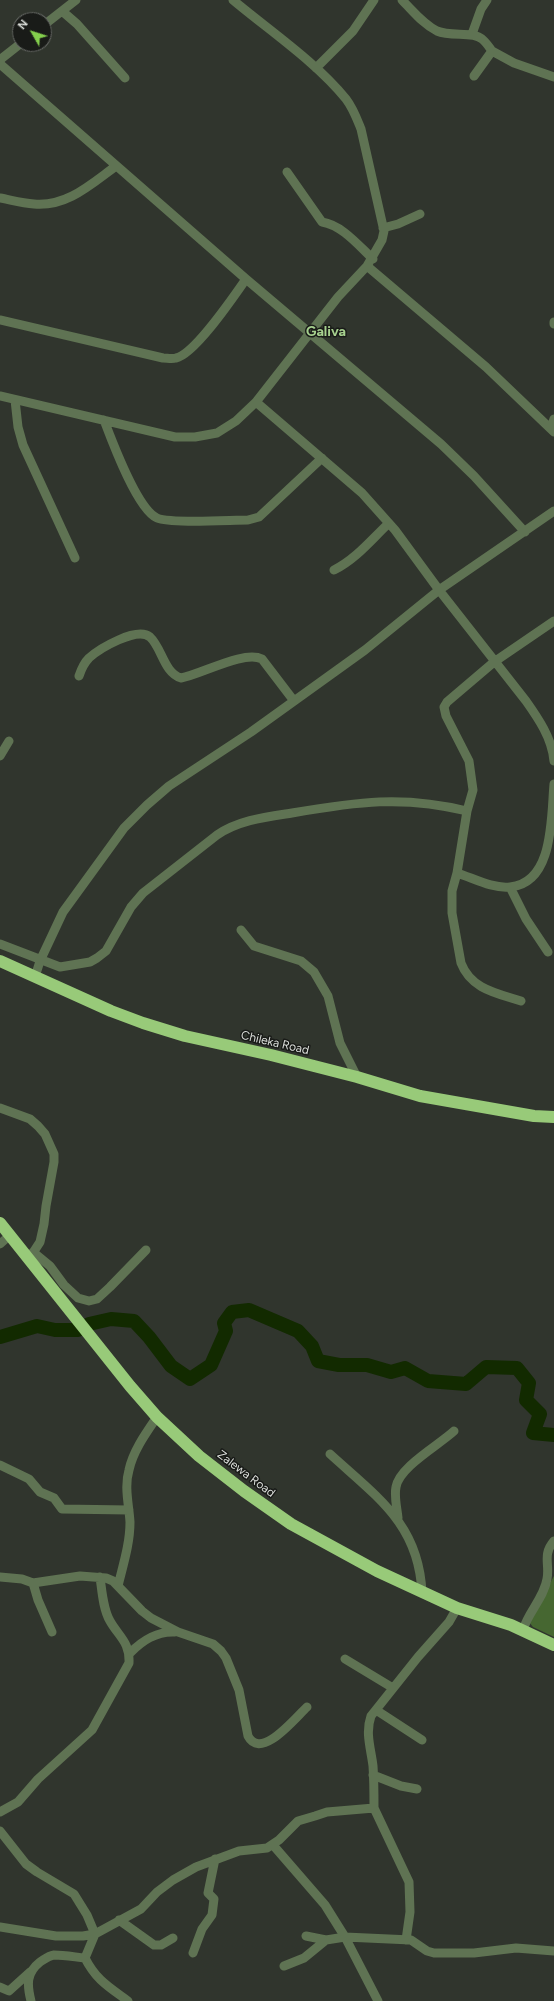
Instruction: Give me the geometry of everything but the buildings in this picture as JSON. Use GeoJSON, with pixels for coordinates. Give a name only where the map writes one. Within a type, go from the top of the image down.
{"type":"FeatureCollection","features":[{"type":"Feature","properties":{"kind":"highway","name":"Chileka Road"},"geometry":{"type":"LineString","coordinates":[[0,961],[111,1011],[185,1036],[271,1055],[357,1077],[420,1096],[534,1116],[554,1117]]}},
{"type":"Feature","properties":{"kind":"highway"},"geometry":{"type":"LineString","coordinates":[[0,968],[106,1016],[185,1043],[315,1073],[418,1102],[526,1121],[554,1124]]}},
{"type":"Feature","properties":{"kind":"highway","name":"Zalewa Road"},"geometry":{"type":"LineString","coordinates":[[0,1223],[10,1236],[31,1256],[130,1386],[157,1416],[199,1456],[244,1491],[291,1524],[377,1571],[457,1608],[523,1630],[554,1645]]}},
{"type":"Feature","properties":{"kind":"street"},"geometry":{"type":"LineString","coordinates":[[52,18],[76,0]]}},
{"type":"Feature","properties":{"kind":"street"},"geometry":{"type":"LineString","coordinates":[[0,396],[175,437],[195,437],[217,433],[236,421],[256,402],[310,332],[370,263],[382,240],[383,228],[361,129],[346,100],[316,68],[233,0]]}},
{"type":"Feature","properties":{"kind":"street"},"geometry":{"type":"LineString","coordinates":[[316,68],[353,31],[374,0]]}},
{"type":"Feature","properties":{"kind":"street"},"geometry":{"type":"LineString","coordinates":[[402,0],[420,19],[438,31],[454,36],[472,34],[481,38],[492,51],[514,63],[554,77]]}},
{"type":"Feature","properties":{"kind":"street"},"geometry":{"type":"LineString","coordinates":[[472,34],[481,9],[487,0]]}},
{"type":"Feature","properties":{"kind":"street"},"geometry":{"type":"LineString","coordinates":[[62,10],[78,24],[125,78]]}},
{"type":"Feature","properties":{"kind":"street"},"geometry":{"type":"LineString","coordinates":[[12,51],[1,60],[0,64],[246,279],[441,444],[474,476],[525,532]]}},
{"type":"Feature","properties":{"kind":"street"},"geometry":{"type":"LineString","coordinates":[[474,76],[492,51]]}},
{"type":"Feature","properties":{"kind":"street"},"geometry":{"type":"LineString","coordinates":[[0,198],[35,204],[59,202],[78,195],[116,166]]}},
{"type":"Feature","properties":{"kind":"street"},"geometry":{"type":"LineString","coordinates":[[287,172],[322,222],[331,224],[338,229],[370,263],[480,362],[552,430]]}},
{"type":"Feature","properties":{"kind":"street"},"geometry":{"type":"LineString","coordinates":[[383,228],[398,224],[420,214]]}},
{"type":"Feature","properties":{"kind":"street"},"geometry":{"type":"LineString","coordinates":[[0,320],[164,358],[176,358],[188,352],[225,309],[246,279]]}},
{"type":"Feature","properties":{"kind":"street"},"geometry":{"type":"LineString","coordinates":[[15,400],[18,426],[24,445],[75,558]]}},
{"type":"Feature","properties":{"kind":"street"},"geometry":{"type":"LineString","coordinates":[[256,402],[362,493],[389,523],[438,590],[539,720],[549,740],[554,760]]}},
{"type":"Feature","properties":{"kind":"street"},"geometry":{"type":"LineString","coordinates":[[552,430],[554,419]]}},
{"type":"Feature","properties":{"kind":"street"},"geometry":{"type":"LineString","coordinates":[[104,420],[123,467],[136,492],[153,516],[167,521],[248,520],[259,517],[322,458]]}},
{"type":"Feature","properties":{"kind":"street"},"geometry":{"type":"LineString","coordinates":[[35,976],[40,961],[63,912],[129,823],[169,786],[218,755],[294,701],[365,650],[438,590],[554,511]]}},
{"type":"Feature","properties":{"kind":"street"},"geometry":{"type":"LineString","coordinates":[[334,570],[358,554],[389,523]]}},
{"type":"Feature","properties":{"kind":"street"},"geometry":{"type":"LineString","coordinates":[[521,1001],[480,987],[471,981],[465,973],[462,963],[451,902],[467,811],[473,790],[472,773],[469,760],[446,716],[444,707],[447,702],[494,662],[554,621]]}},
{"type":"Feature","properties":{"kind":"street"},"geometry":{"type":"LineString","coordinates":[[78,676],[84,663],[103,648],[123,637],[142,635],[150,638],[172,673],[181,678],[246,657],[258,657],[262,659],[294,701]]}},
{"type":"Feature","properties":{"kind":"street"},"geometry":{"type":"LineString","coordinates":[[0,756],[9,740]]}},
{"type":"Feature","properties":{"kind":"street"},"geometry":{"type":"LineString","coordinates":[[457,873],[480,881],[510,887],[525,884],[534,877],[541,867],[552,831],[554,784]]}},
{"type":"Feature","properties":{"kind":"street"},"geometry":{"type":"LineString","coordinates":[[0,944],[40,961],[60,967],[90,962],[106,951],[131,907],[143,893],[228,828],[258,818],[353,803],[406,801],[444,805],[467,811]]}},
{"type":"Feature","properties":{"kind":"street"},"geometry":{"type":"LineString","coordinates":[[510,887],[526,919],[548,952]]}},
{"type":"Feature","properties":{"kind":"street"},"geometry":{"type":"LineString","coordinates":[[241,930],[254,946],[301,962],[314,972],[328,996],[340,1043],[357,1077]]}},
{"type":"Feature","properties":{"kind":"street"},"geometry":{"type":"LineString","coordinates":[[0,1108],[30,1119],[45,1134],[54,1154],[54,1162],[40,1242],[31,1256],[50,1266],[64,1285],[78,1298],[89,1301],[97,1299],[146,1250]]}},
{"type":"Feature","properties":{"kind":"street"},"geometry":{"type":"LineString","coordinates":[[0,1244],[10,1236]]}},
{"type":"Feature","properties":{"kind":"street"},"geometry":{"type":"LineString","coordinates":[[118,1586],[127,1551],[130,1524],[127,1489],[128,1472],[132,1459],[147,1430],[157,1416]]}},
{"type":"Feature","properties":{"kind":"street"},"geometry":{"type":"LineString","coordinates":[[398,1518],[395,1497],[398,1478],[406,1469],[454,1432]]}},
{"type":"Feature","properties":{"kind":"street"},"geometry":{"type":"LineString","coordinates":[[330,1454],[398,1518],[414,1546],[421,1574],[422,1593]]}},
{"type":"Feature","properties":{"kind":"street"},"geometry":{"type":"LineString","coordinates":[[0,1465],[29,1479],[40,1492],[54,1498],[62,1509],[128,1510]]}},
{"type":"Feature","properties":{"kind":"street"},"geometry":{"type":"LineString","coordinates":[[523,1630],[526,1621],[545,1587],[548,1573],[546,1560],[550,1546],[554,1541]]}},
{"type":"Feature","properties":{"kind":"street"},"geometry":{"type":"LineString","coordinates":[[0,1577],[22,1579],[33,1583],[80,1576],[100,1577],[113,1581],[142,1611],[178,1632],[213,1644],[224,1654],[239,1690],[248,1736],[251,1742],[263,1744],[274,1739],[308,1707]]}},
{"type":"Feature","properties":{"kind":"street"},"geometry":{"type":"LineString","coordinates":[[0,1812],[18,1802],[38,1779],[92,1730],[129,1663],[130,1653],[127,1644],[110,1621],[100,1577]]}},
{"type":"Feature","properties":{"kind":"street"},"geometry":{"type":"LineString","coordinates":[[33,1583],[38,1600],[52,1632]]}},
{"type":"Feature","properties":{"kind":"street"},"geometry":{"type":"LineString","coordinates":[[406,1940],[410,1912],[409,1882],[374,1808],[373,1775],[368,1738],[368,1724],[392,1688],[449,1622],[457,1608]]}},
{"type":"Feature","properties":{"kind":"street"},"geometry":{"type":"LineString","coordinates":[[130,1653],[146,1639],[165,1632],[178,1632]]}},
{"type":"Feature","properties":{"kind":"street"},"geometry":{"type":"LineString","coordinates":[[345,1660],[392,1688]]}},
{"type":"Feature","properties":{"kind":"street"},"geometry":{"type":"LineString","coordinates":[[376,1710],[422,1740]]}},
{"type":"Feature","properties":{"kind":"street"},"geometry":{"type":"LineString","coordinates":[[373,1775],[394,1784],[417,1789]]}},
{"type":"Feature","properties":{"kind":"street"},"geometry":{"type":"LineString","coordinates":[[0,1927],[56,1936],[95,1934],[141,1909],[157,1892],[173,1880],[215,1859],[239,1851],[267,1848],[273,1845],[290,1828],[304,1820],[327,1812],[374,1808]]}},
{"type":"Feature","properties":{"kind":"street"},"geometry":{"type":"LineString","coordinates":[[0,1831],[26,1864],[74,1894],[87,1915],[95,1934],[85,1958]]}},
{"type":"Feature","properties":{"kind":"street"},"geometry":{"type":"LineString","coordinates":[[273,1845],[324,1905],[345,1937],[378,2001]]}},
{"type":"Feature","properties":{"kind":"street"},"geometry":{"type":"LineString","coordinates":[[193,1953],[202,1928],[212,1915],[214,1899],[208,1893],[215,1859]]}},
{"type":"Feature","properties":{"kind":"street"},"geometry":{"type":"LineString","coordinates":[[119,1920],[154,1944],[161,1945],[173,1938]]}},
{"type":"Feature","properties":{"kind":"street"},"geometry":{"type":"LineString","coordinates":[[306,1936],[326,1940],[345,1937],[410,1940],[427,1951],[434,1953],[474,1953],[521,1948],[554,1951]]}},
{"type":"Feature","properties":{"kind":"street"},"geometry":{"type":"LineString","coordinates":[[284,1966],[304,1958],[326,1940]]}},
{"type":"Feature","properties":{"kind":"street"},"geometry":{"type":"LineString","coordinates":[[0,1987],[9,1991],[50,1956],[85,1958]]}},
{"type":"Feature","properties":{"kind":"street"},"geometry":{"type":"LineString","coordinates":[[85,1958],[92,1971],[101,1982],[128,2001]]}},
{"type":"Feature","properties":{"kind":"street"},"geometry":{"type":"LineString","coordinates":[[30,1972],[28,1986],[31,2001]]}},
{"type":"Feature","properties":{"kind":"green space"},"geometry":{"type":"Polygon","coordinates":[[[554,1576],[554,1637],[533,1627],[529,1622],[554,1576]]]}},
{"type":"Feature","properties":{"kind":"waterway"},"geometry":{"type":"LineString","coordinates":[[89,1324],[111,1319],[134,1321],[149,1337],[171,1366],[190,1379],[211,1365],[226,1331],[224,1323],[232,1312],[249,1310],[298,1331],[312,1346],[318,1361],[339,1365],[367,1365],[391,1372],[405,1368],[428,1381],[466,1384],[486,1367],[517,1368],[529,1383],[526,1400],[540,1414],[533,1433],[554,1435]]}},
{"type":"Feature","properties":{"kind":"waterway"},"geometry":{"type":"LineString","coordinates":[[0,1337],[37,1326],[55,1330],[78,1330]]}},
{"type":"Feature","properties":{"kind":"district","name":"Galiva"},"geometry":{"type":"Point","coordinates":[326,332]}}]}
